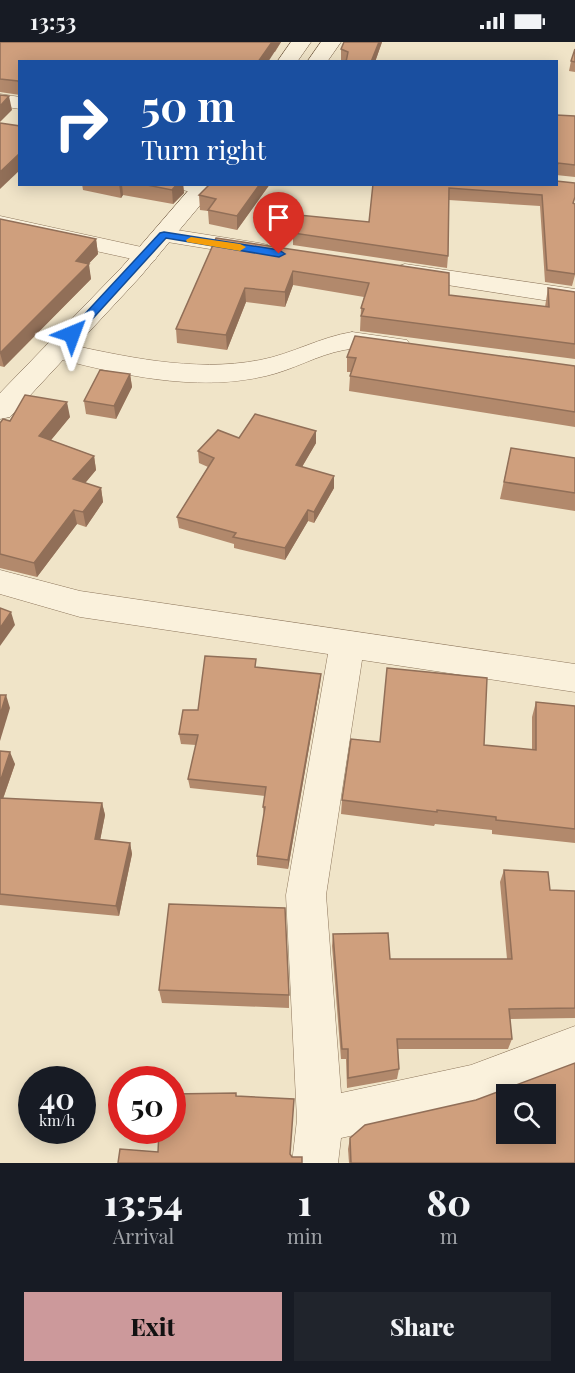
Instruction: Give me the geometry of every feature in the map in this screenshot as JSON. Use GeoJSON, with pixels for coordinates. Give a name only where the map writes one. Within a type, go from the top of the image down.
{"type":"FeatureCollection","features":[{"type":"Feature","properties":{"kind":"street"},"geometry":{"type":"LineString","coordinates":[[288,60],[301,42]]}},
{"type":"Feature","properties":{"kind":"street"},"geometry":{"type":"LineString","coordinates":[[318,60],[331,42]]}},
{"type":"Feature","properties":{"kind":"street"},"geometry":{"type":"LineString","coordinates":[[0,100],[18,104]]}},
{"type":"Feature","properties":{"kind":"street"},"geometry":{"type":"LineString","coordinates":[[0,410],[155,245],[200,186]]}},
{"type":"Feature","properties":{"kind":"street"},"geometry":{"type":"LineString","coordinates":[[0,223],[155,245],[279,254]]}},
{"type":"Feature","properties":{"kind":"street"},"geometry":{"type":"LineString","coordinates":[[385,269],[575,297]]}},
{"type":"Feature","properties":{"kind":"street"},"geometry":{"type":"LineString","coordinates":[[57,350],[154,371],[207,375],[255,370],[321,347],[354,340],[424,350]]}},
{"type":"Feature","properties":{"kind":"street"},"geometry":{"type":"LineString","coordinates":[[0,582],[80,604],[575,678]]}},
{"type":"Feature","properties":{"kind":"street"},"geometry":{"type":"LineString","coordinates":[[315,1163],[320,1120],[306,895],[347,644]]}},
{"type":"Feature","properties":{"kind":"street"},"geometry":{"type":"LineString","coordinates":[[320,1120],[471,1087],[575,1048]]}},
{"type":"Feature","properties":{"kind":"building"},"geometry":{"type":"Polygon","coordinates":[[[0,42],[272,42],[259,60],[18,60],[18,81],[0,79],[0,42]]]}},
{"type":"Feature","properties":{"kind":"building"},"geometry":{"type":"Polygon","coordinates":[[[344,42],[379,42],[372,60],[346,60],[348,52],[341,49],[344,42]]]}},
{"type":"Feature","properties":{"kind":"building"},"geometry":{"type":"Polygon","coordinates":[[[575,49],[575,62],[571,61],[575,49]]]}},
{"type":"Feature","properties":{"kind":"building"},"geometry":{"type":"Polygon","coordinates":[[[0,95],[9,96],[0,106],[0,95]]]}},
{"type":"Feature","properties":{"kind":"building"},"geometry":{"type":"Polygon","coordinates":[[[558,115],[575,116],[575,165],[558,163],[558,115]]]}},
{"type":"Feature","properties":{"kind":"building"},"geometry":{"type":"Polygon","coordinates":[[[0,123],[18,126],[18,155],[0,172],[0,123]]]}},
{"type":"Feature","properties":{"kind":"building"},"geometry":{"type":"Polygon","coordinates":[[[558,181],[575,183],[573,203],[575,204],[575,274],[547,270],[542,195],[449,188],[448,256],[293,233],[299,215],[369,222],[373,186],[558,186],[558,181]]]}},
{"type":"Feature","properties":{"kind":"building"},"geometry":{"type":"Polygon","coordinates":[[[152,186],[175,186],[172,190],[152,186]]]}},
{"type":"Feature","properties":{"kind":"building"},"geometry":{"type":"Polygon","coordinates":[[[208,186],[259,186],[237,216],[208,210],[216,199],[199,195],[208,186]]]}},
{"type":"Feature","properties":{"kind":"building"},"geometry":{"type":"Polygon","coordinates":[[[0,219],[96,239],[76,261],[89,264],[0,353],[0,219]]]}},
{"type":"Feature","properties":{"kind":"building"},"geometry":{"type":"Polygon","coordinates":[[[216,238],[449,273],[449,295],[549,307],[548,288],[575,292],[575,344],[361,316],[364,309],[361,308],[369,283],[293,271],[285,292],[245,288],[226,335],[176,329],[216,238]]]}},
{"type":"Feature","properties":{"kind":"building"},"geometry":{"type":"Polygon","coordinates":[[[355,336],[575,366],[575,412],[350,376],[356,358],[347,357],[355,336]]]}},
{"type":"Feature","properties":{"kind":"building"},"geometry":{"type":"Polygon","coordinates":[[[100,370],[130,374],[114,406],[84,401],[100,370]]]}},
{"type":"Feature","properties":{"kind":"building"},"geometry":{"type":"Polygon","coordinates":[[[25,395],[67,402],[39,436],[94,456],[73,479],[101,488],[83,512],[74,510],[34,563],[0,554],[0,423],[3,419],[10,421],[25,395]]]}},
{"type":"Feature","properties":{"kind":"building"},"geometry":{"type":"Polygon","coordinates":[[[255,414],[316,431],[296,465],[334,476],[314,512],[308,510],[285,548],[233,537],[236,533],[177,517],[214,458],[198,451],[218,430],[239,438],[255,414]]]}},
{"type":"Feature","properties":{"kind":"building"},"geometry":{"type":"Polygon","coordinates":[[[511,448],[575,458],[575,493],[504,482],[511,448]]]}},
{"type":"Feature","properties":{"kind":"building"},"geometry":{"type":"Polygon","coordinates":[[[0,608],[11,612],[0,628],[0,608]]]}},
{"type":"Feature","properties":{"kind":"building"},"geometry":{"type":"Polygon","coordinates":[[[205,656],[256,659],[255,667],[321,674],[288,860],[257,856],[266,787],[188,779],[198,735],[179,734],[183,710],[198,710],[205,656]]]}},
{"type":"Feature","properties":{"kind":"building"},"geometry":{"type":"Polygon","coordinates":[[[387,668],[487,678],[484,745],[536,750],[536,702],[575,706],[575,829],[496,820],[496,817],[342,800],[351,739],[380,742],[387,668]]]}},
{"type":"Feature","properties":{"kind":"building"},"geometry":{"type":"Polygon","coordinates":[[[0,695],[6,695],[0,715],[0,695]]]}},
{"type":"Feature","properties":{"kind":"building"},"geometry":{"type":"Polygon","coordinates":[[[0,751],[10,752],[0,782],[0,751]]]}},
{"type":"Feature","properties":{"kind":"building"},"geometry":{"type":"Polygon","coordinates":[[[0,798],[102,803],[95,839],[130,843],[116,906],[0,894],[0,798]]]}},
{"type":"Feature","properties":{"kind":"building"},"geometry":{"type":"Polygon","coordinates":[[[504,870],[548,872],[550,890],[575,891],[575,1008],[509,1009],[512,1039],[397,1039],[399,1069],[348,1078],[348,1049],[342,1049],[333,934],[388,933],[390,959],[512,959],[504,870]]]}},
{"type":"Feature","properties":{"kind":"building"},"geometry":{"type":"Polygon","coordinates":[[[169,904],[285,908],[289,995],[159,990],[169,904]]]}},
{"type":"Feature","properties":{"kind":"building"},"geometry":{"type":"Polygon","coordinates":[[[575,1063],[575,1163],[351,1163],[350,1138],[365,1125],[476,1100],[496,1093],[496,1144],[556,1144],[556,1084],[519,1084],[575,1063]]]}},
{"type":"Feature","properties":{"kind":"building"},"geometry":{"type":"Polygon","coordinates":[[[236,1093],[236,1096],[294,1099],[290,1154],[292,1157],[302,1157],[302,1163],[118,1163],[120,1149],[158,1152],[158,1144],[186,1144],[186,1094],[236,1093]]]}},
{"type":"Feature","properties":{"kind":"slow traffic"},"geometry":{"type":"LineString","coordinates":[[191,240],[240,247]]}},
{"type":"Feature","properties":{"kind":"route"},"geometry":{"type":"LineString","coordinates":[[72,334],[164,235],[279,254]]}}]}
